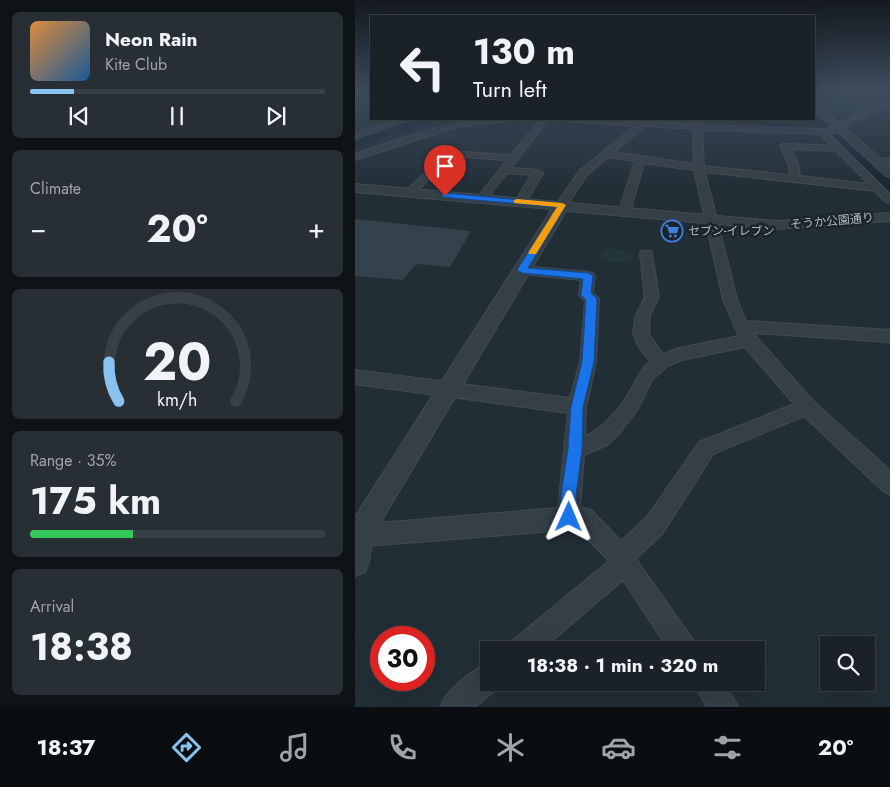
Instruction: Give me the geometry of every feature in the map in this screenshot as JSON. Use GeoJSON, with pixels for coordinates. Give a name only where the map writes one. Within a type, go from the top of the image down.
{"type":"FeatureCollection","features":[{"type":"Feature","properties":{"kind":"street"},"geometry":{"type":"LineString","coordinates":[[355,136],[394,123]]}},
{"type":"Feature","properties":{"kind":"street"},"geometry":{"type":"LineString","coordinates":[[355,157],[410,138],[459,124],[469,123]]}},
{"type":"Feature","properties":{"kind":"street"},"geometry":{"type":"LineString","coordinates":[[481,198],[542,123]]}},
{"type":"Feature","properties":{"kind":"street"},"geometry":{"type":"LineString","coordinates":[[355,562],[357,537],[583,173],[644,123]]}},
{"type":"Feature","properties":{"kind":"street"},"geometry":{"type":"LineString","coordinates":[[680,123],[823,132],[838,128],[847,123]]}},
{"type":"Feature","properties":{"kind":"street"},"geometry":{"type":"LineString","coordinates":[[833,123],[890,173]]}},
{"type":"Feature","properties":{"kind":"street"},"geometry":{"type":"LineString","coordinates":[[697,124],[699,168],[710,221],[730,298],[745,333],[806,407],[890,484]]}},
{"type":"Feature","properties":{"kind":"street"},"geometry":{"type":"LineString","coordinates":[[814,124],[890,200]]}},
{"type":"Feature","properties":{"kind":"street"},"geometry":{"type":"LineString","coordinates":[[795,178],[793,163],[785,146],[839,148]]}},
{"type":"Feature","properties":{"kind":"street"},"geometry":{"type":"LineString","coordinates":[[409,193],[451,153],[514,158]]}},
{"type":"Feature","properties":{"kind":"street"},"geometry":{"type":"LineString","coordinates":[[605,154],[699,168],[879,188]]}},
{"type":"Feature","properties":{"kind":"street"},"geometry":{"type":"LineString","coordinates":[[624,212],[640,159]]}},
{"type":"Feature","properties":{"kind":"street"},"geometry":{"type":"LineString","coordinates":[[877,162],[890,161]]}},
{"type":"Feature","properties":{"kind":"street"},"geometry":{"type":"LineString","coordinates":[[504,170],[538,173],[521,202]]}},
{"type":"Feature","properties":{"kind":"street","name":"そうか公園通り"},"geometry":{"type":"LineString","coordinates":[[355,188],[562,205],[710,221],[795,225],[890,216]]}},
{"type":"Feature","properties":{"kind":"street"},"geometry":{"type":"LineString","coordinates":[[645,257],[653,297],[643,315],[641,334],[645,343],[660,362]]}},
{"type":"Feature","properties":{"kind":"street"},"geometry":{"type":"LineString","coordinates":[[522,270],[589,276],[585,295],[592,299],[588,362],[577,407],[575,449],[569,495],[569,517]]}},
{"type":"Feature","properties":{"kind":"street"},"geometry":{"type":"LineString","coordinates":[[575,449],[600,439],[632,404],[646,375],[660,362],[679,354],[745,333],[822,333],[890,336]]}},
{"type":"Feature","properties":{"kind":"street"},"geometry":{"type":"LineString","coordinates":[[355,377],[447,391],[577,407]]}},
{"type":"Feature","properties":{"kind":"street"},"geometry":{"type":"LineString","coordinates":[[531,641],[623,560],[655,525],[706,448],[806,407]]}},
{"type":"Feature","properties":{"kind":"street"},"geometry":{"type":"LineString","coordinates":[[357,537],[569,517],[583,518],[623,560],[679,641]]}},
{"type":"Feature","properties":{"kind":"street"},"geometry":{"type":"LineString","coordinates":[[454,707],[480,685]]}},
{"type":"Feature","properties":{"kind":"street"},"geometry":{"type":"LineString","coordinates":[[713,691],[724,707]]}},
{"type":"Feature","properties":{"kind":"green space"},"geometry":{"type":"Polygon","coordinates":[[[606,247],[633,252],[632,261],[626,260],[626,263],[597,260],[606,247]]]}},
{"type":"Feature","properties":{"kind":"building"},"geometry":{"type":"Polygon","coordinates":[[[355,219],[471,231],[450,267],[416,264],[403,280],[355,276],[355,219]]]}},
{"type":"Feature","properties":{"kind":"waterway"},"geometry":{"type":"LineString","coordinates":[[355,143],[414,123]]}},
{"type":"Feature","properties":{"kind":"waterway"},"geometry":{"type":"LineString","coordinates":[[822,123],[890,189]]}},
{"type":"Feature","properties":{"kind":"slow traffic"},"geometry":{"type":"LineString","coordinates":[[517,202],[562,205],[533,253]]}},
{"type":"Feature","properties":{"kind":"place","name":"セブン-イレブン"},"geometry":{"type":"Point","coordinates":[672,231]}},
{"type":"Feature","properties":{"kind":"route"},"geometry":{"type":"LineString","coordinates":[[445,196],[562,205],[522,270],[589,276],[585,295],[592,299],[588,362],[577,407],[575,449],[569,495],[569,517]]}}]}
